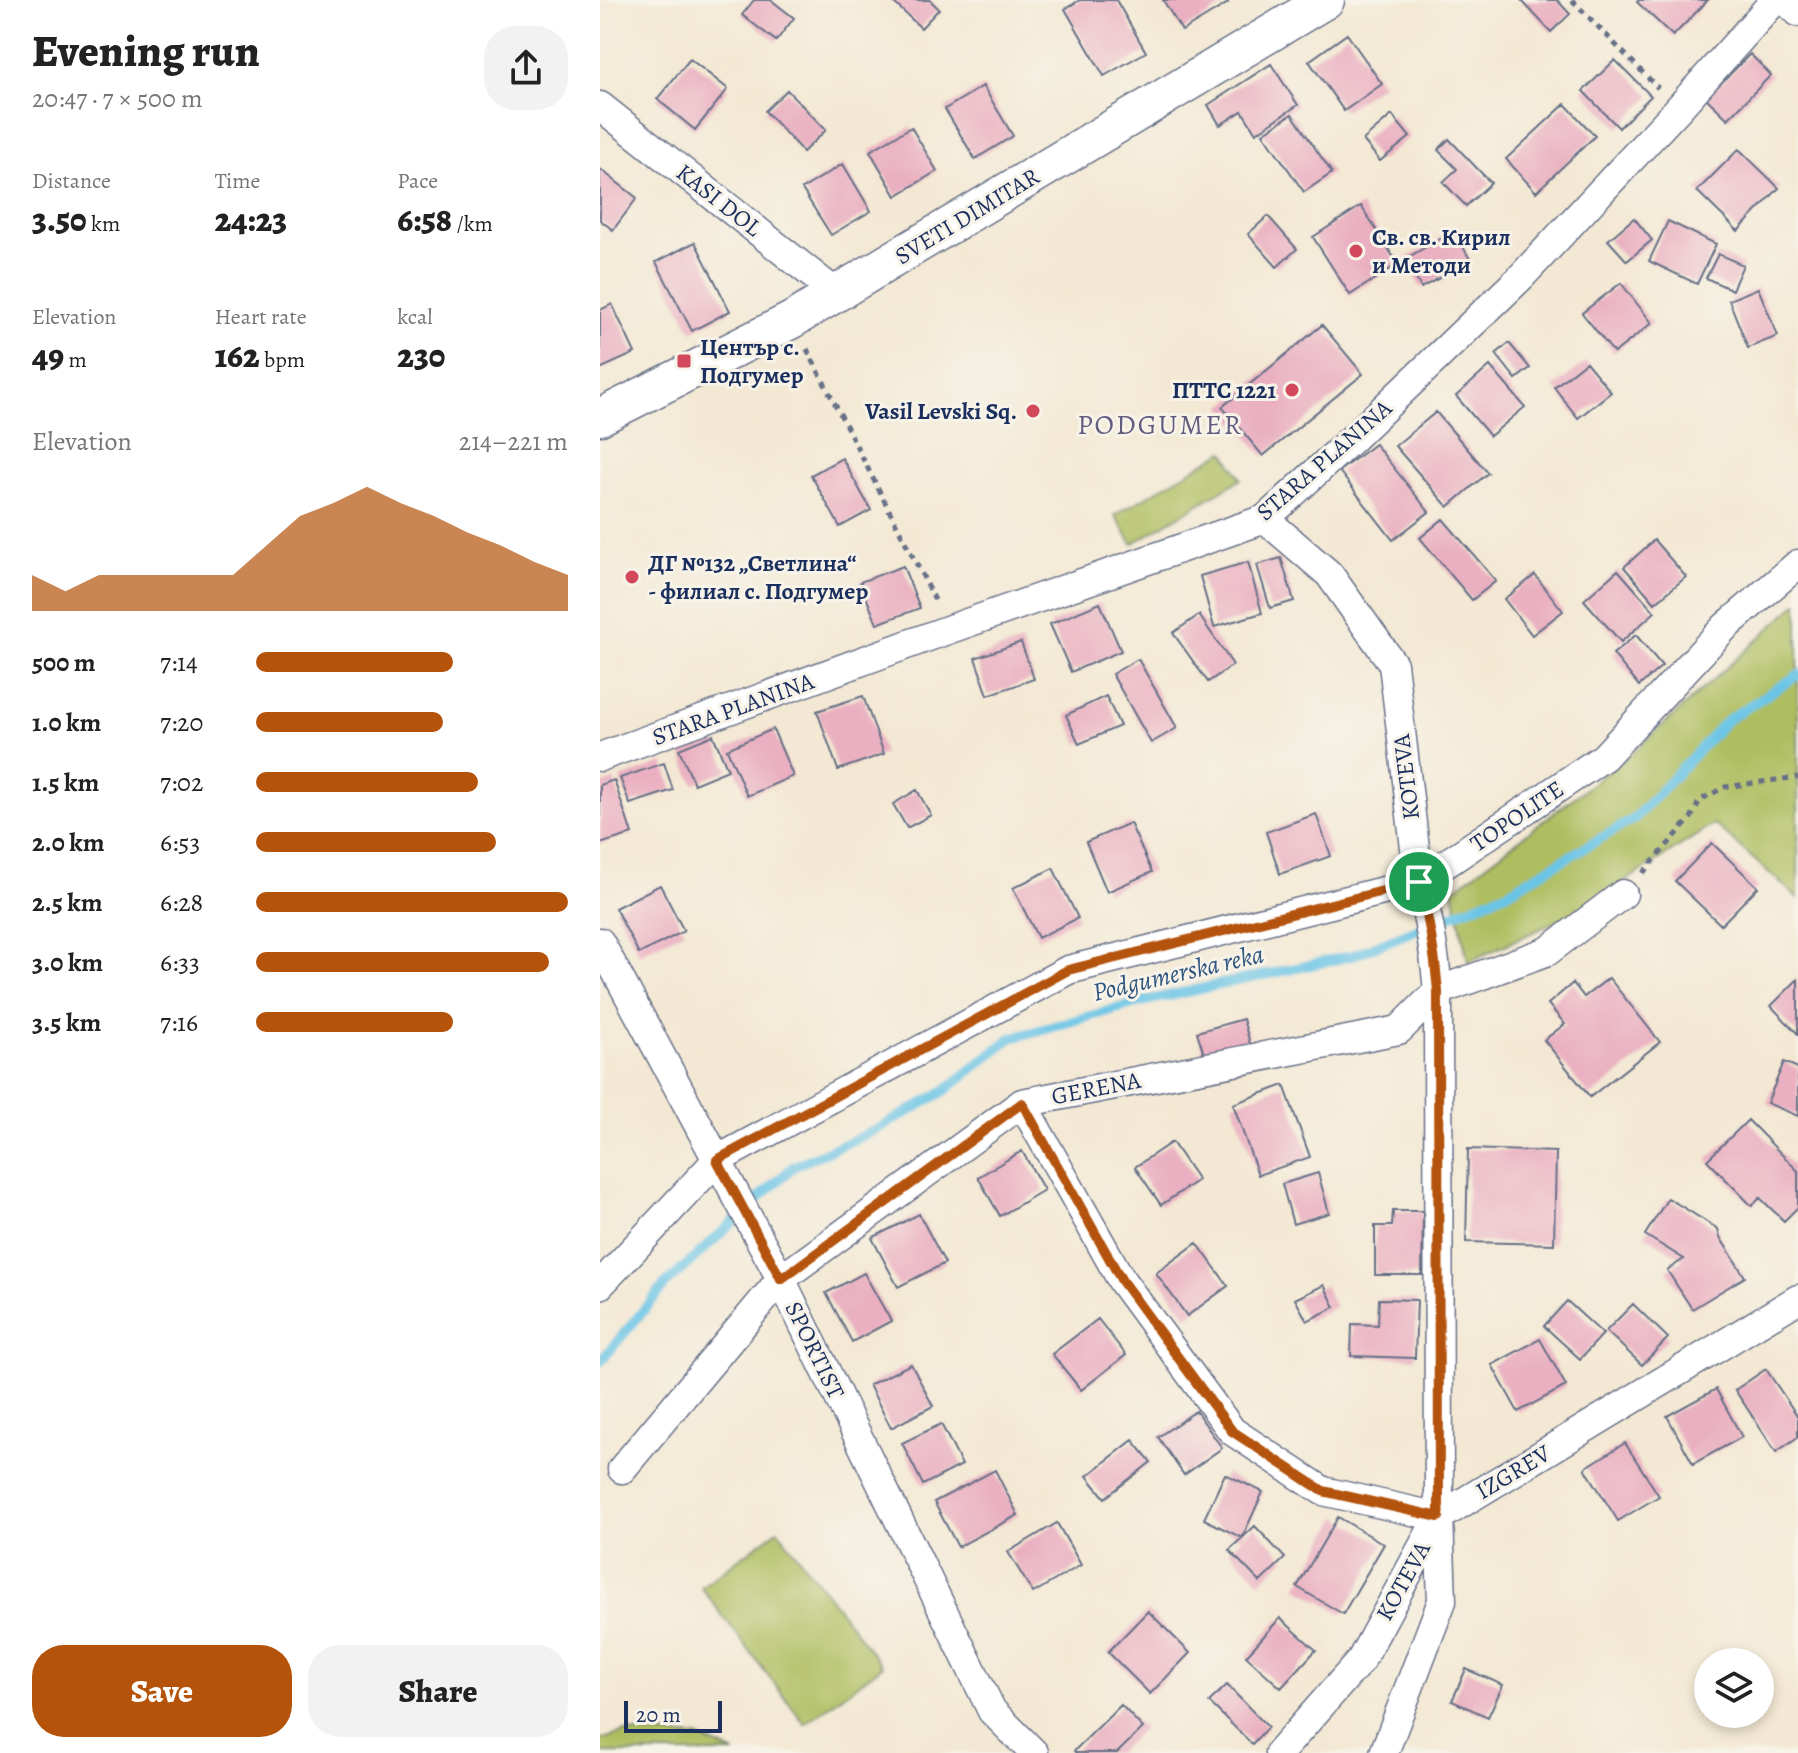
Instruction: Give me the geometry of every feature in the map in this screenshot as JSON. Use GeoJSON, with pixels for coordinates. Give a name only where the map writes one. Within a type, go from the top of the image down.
{"type":"FeatureCollection","features":[{"type":"Feature","properties":{"kind":"street","name":"SVETI DIMITAR"},"geometry":{"type":"LineString","coordinates":[[600,417],[792,320],[1326,0]]}},
{"type":"Feature","properties":{"kind":"street","name":"STARA PLANINA"},"geometry":{"type":"LineString","coordinates":[[600,757],[950,629],[1265,519],[1521,277],[1775,0]]}},
{"type":"Feature","properties":{"kind":"street"},"geometry":{"type":"LineString","coordinates":[[1785,0],[1798,12]]}},
{"type":"Feature","properties":{"kind":"street","name":"KASI DOL"},"geometry":{"type":"LineString","coordinates":[[600,106],[837,294]]}},
{"type":"Feature","properties":{"kind":"street","name":"KOTEVA"},"geometry":{"type":"LineString","coordinates":[[1265,519],[1329,574],[1393,664],[1419,882],[1427,911],[1437,978],[1439,1517],[1361,1660],[1279,1753]]}},
{"type":"Feature","properties":{"kind":"street","name":"TOPOLITE"},"geometry":{"type":"LineString","coordinates":[[600,1285],[717,1160],[1068,970],[1419,882],[1604,757],[1725,627],[1798,564]]}},
{"type":"Feature","properties":{"kind":"street","name":"GERENA"},"geometry":{"type":"LineString","coordinates":[[622,1469],[781,1279],[1022,1103],[1399,1030],[1437,978],[1548,951],[1623,894]]}},
{"type":"Feature","properties":{"kind":"street","name":"SPORTIST"},"geometry":{"type":"LineString","coordinates":[[600,942],[781,1279],[992,1711],[1034,1753]]}},
{"type":"Feature","properties":{"kind":"street"},"geometry":{"type":"LineString","coordinates":[[1022,1103],[1122,1281],[1232,1431],[1323,1491],[1439,1517],[1442,1601],[1384,1753]]}},
{"type":"Feature","properties":{"kind":"street","name":"IZGREV"},"geometry":{"type":"LineString","coordinates":[[1439,1517],[1798,1299]]}},
{"type":"Feature","properties":{"kind":"path"},"geometry":{"type":"LineString","coordinates":[[1572,0],[1678,109]]}},
{"type":"Feature","properties":{"kind":"path"},"geometry":{"type":"LineString","coordinates":[[792,320],[950,629]]}},
{"type":"Feature","properties":{"kind":"path"},"geometry":{"type":"LineString","coordinates":[[1623,894],[1691,818],[1700,800],[1725,787],[1798,777]]}},
{"type":"Feature","properties":{"kind":"green space"},"geometry":{"type":"Polygon","coordinates":[[[1224,451],[1241,479],[1132,544],[1115,515],[1224,451]]]}},
{"type":"Feature","properties":{"kind":"green space"},"geometry":{"type":"Polygon","coordinates":[[[1798,603],[1798,898],[1714,824],[1581,910],[1468,962],[1453,890],[1631,754],[1798,603]]]}},
{"type":"Feature","properties":{"kind":"green space"},"geometry":{"type":"Polygon","coordinates":[[[778,1530],[882,1666],[805,1724],[701,1587],[778,1530]]]}},
{"type":"Feature","properties":{"kind":"green space"},"geometry":{"type":"Polygon","coordinates":[[[626,1732],[697,1737],[735,1753],[600,1753],[600,1740],[626,1732]]]}},
{"type":"Feature","properties":{"kind":"building"},"geometry":{"type":"Polygon","coordinates":[[[754,0],[771,0],[794,18],[776,41],[742,15],[754,0]]]}},
{"type":"Feature","properties":{"kind":"building"},"geometry":{"type":"Polygon","coordinates":[[[891,0],[930,0],[939,9],[921,28],[891,0]]]}},
{"type":"Feature","properties":{"kind":"building"},"geometry":{"type":"Polygon","coordinates":[[[1080,0],[1116,0],[1146,52],[1104,76],[1065,9],[1080,0]]]}},
{"type":"Feature","properties":{"kind":"building"},"geometry":{"type":"Polygon","coordinates":[[[1163,0],[1227,0],[1228,3],[1182,31],[1163,0]]]}},
{"type":"Feature","properties":{"kind":"building"},"geometry":{"type":"Polygon","coordinates":[[[1521,0],[1557,0],[1570,14],[1551,32],[1521,0]]]}},
{"type":"Feature","properties":{"kind":"building"},"geometry":{"type":"Polygon","coordinates":[[[1708,0],[1673,36],[1637,2],[1708,0]]]}},
{"type":"Feature","properties":{"kind":"building"},"geometry":{"type":"Polygon","coordinates":[[[1347,34],[1382,84],[1344,111],[1309,61],[1347,34]]]}},
{"type":"Feature","properties":{"kind":"building"},"geometry":{"type":"Polygon","coordinates":[[[1750,54],[1771,75],[1728,119],[1706,98],[1750,54]]]}},
{"type":"Feature","properties":{"kind":"building"},"geometry":{"type":"Polygon","coordinates":[[[690,59],[728,89],[695,130],[657,99],[690,59]]]}},
{"type":"Feature","properties":{"kind":"building"},"geometry":{"type":"Polygon","coordinates":[[[1615,60],[1651,96],[1619,128],[1583,91],[1615,60]]]}},
{"type":"Feature","properties":{"kind":"building"},"geometry":{"type":"Polygon","coordinates":[[[1271,64],[1298,105],[1256,133],[1242,111],[1220,125],[1208,105],[1271,64]]]}},
{"type":"Feature","properties":{"kind":"building"},"geometry":{"type":"Polygon","coordinates":[[[983,86],[1013,136],[975,159],[945,109],[983,86]]]}},
{"type":"Feature","properties":{"kind":"building"},"geometry":{"type":"Polygon","coordinates":[[[787,90],[826,130],[803,152],[765,111],[787,90]]]}},
{"type":"Feature","properties":{"kind":"building"},"geometry":{"type":"Polygon","coordinates":[[[1565,104],[1595,136],[1536,192],[1506,159],[1565,104]]]}},
{"type":"Feature","properties":{"kind":"building"},"geometry":{"type":"Polygon","coordinates":[[[1292,114],[1332,173],[1304,192],[1263,133],[1292,114]]]}},
{"type":"Feature","properties":{"kind":"building"},"geometry":{"type":"Polygon","coordinates":[[[1392,115],[1410,137],[1380,161],[1363,140],[1392,115]]]}},
{"type":"Feature","properties":{"kind":"building"},"geometry":{"type":"Polygon","coordinates":[[[911,127],[937,171],[896,196],[870,151],[911,127]]]}},
{"type":"Feature","properties":{"kind":"building"},"geometry":{"type":"Polygon","coordinates":[[[1449,139],[1491,183],[1466,206],[1443,182],[1457,169],[1438,150],[1449,139]]]}},
{"type":"Feature","properties":{"kind":"building"},"geometry":{"type":"Polygon","coordinates":[[[1739,149],[1779,188],[1738,231],[1697,191],[1739,149]]]}},
{"type":"Feature","properties":{"kind":"building"},"geometry":{"type":"Polygon","coordinates":[[[843,164],[871,211],[831,235],[802,189],[843,164]]]}},
{"type":"Feature","properties":{"kind":"building"},"geometry":{"type":"Polygon","coordinates":[[[600,169],[637,198],[613,230],[600,220],[600,169]]]}},
{"type":"Feature","properties":{"kind":"building","name":"Св. св. Кирил и Методи"},"geometry":{"type":"Polygon","coordinates":[[[1361,206],[1398,264],[1350,295],[1313,237],[1361,206]]]}},
{"type":"Feature","properties":{"kind":"building"},"geometry":{"type":"Polygon","coordinates":[[[1268,216],[1297,249],[1277,267],[1248,234],[1268,216]]]}},
{"type":"Feature","properties":{"kind":"building"},"geometry":{"type":"Polygon","coordinates":[[[1634,218],[1652,240],[1627,261],[1608,240],[1634,218]]]}},
{"type":"Feature","properties":{"kind":"building"},"geometry":{"type":"Polygon","coordinates":[[[1668,221],[1716,244],[1697,284],[1649,261],[1668,221]]]}},
{"type":"Feature","properties":{"kind":"building"},"geometry":{"type":"Polygon","coordinates":[[[1454,231],[1471,261],[1421,288],[1405,259],[1454,231]]]}},
{"type":"Feature","properties":{"kind":"building"},"geometry":{"type":"Polygon","coordinates":[[[695,242],[730,311],[692,331],[656,262],[695,242]]]}},
{"type":"Feature","properties":{"kind":"building"},"geometry":{"type":"Polygon","coordinates":[[[1718,254],[1743,265],[1732,290],[1706,278],[1718,254]]]}},
{"type":"Feature","properties":{"kind":"building"},"geometry":{"type":"Polygon","coordinates":[[[1621,283],[1652,323],[1614,353],[1582,313],[1621,283]]]}},
{"type":"Feature","properties":{"kind":"building"},"geometry":{"type":"Polygon","coordinates":[[[1758,288],[1778,336],[1748,348],[1729,300],[1758,288]]]}},
{"type":"Feature","properties":{"kind":"building"},"geometry":{"type":"Polygon","coordinates":[[[612,304],[635,353],[600,369],[600,310],[612,304]]]}},
{"type":"Feature","properties":{"kind":"building","name":"ПТТС 1221"},"geometry":{"type":"Polygon","coordinates":[[[1322,325],[1363,374],[1263,456],[1222,407],[1322,325]]]}},
{"type":"Feature","properties":{"kind":"building"},"geometry":{"type":"Polygon","coordinates":[[[1509,343],[1530,368],[1516,379],[1496,354],[1509,343]]]}},
{"type":"Feature","properties":{"kind":"building"},"geometry":{"type":"Polygon","coordinates":[[[1586,362],[1611,392],[1578,418],[1554,387],[1586,362]]]}},
{"type":"Feature","properties":{"kind":"building"},"geometry":{"type":"Polygon","coordinates":[[[1490,366],[1525,407],[1490,436],[1456,396],[1490,366]]]}},
{"type":"Feature","properties":{"kind":"building"},"geometry":{"type":"Polygon","coordinates":[[[1436,412],[1488,473],[1448,507],[1395,446],[1436,412]]]}},
{"type":"Feature","properties":{"kind":"building"},"geometry":{"type":"Polygon","coordinates":[[[1375,444],[1429,512],[1393,540],[1339,471],[1375,444]]]}},
{"type":"Feature","properties":{"kind":"building"},"geometry":{"type":"Polygon","coordinates":[[[842,458],[871,510],[840,527],[811,475],[842,458]]]}},
{"type":"Feature","properties":{"kind":"building"},"geometry":{"type":"Polygon","coordinates":[[[1443,519],[1496,581],[1472,600],[1420,538],[1443,519]]]}},
{"type":"Feature","properties":{"kind":"building"},"geometry":{"type":"Polygon","coordinates":[[[1654,540],[1686,577],[1655,603],[1624,567],[1654,540]]]}},
{"type":"Feature","properties":{"kind":"building"},"geometry":{"type":"Polygon","coordinates":[[[1281,558],[1294,601],[1270,608],[1257,565],[1281,558]]]}},
{"type":"Feature","properties":{"kind":"building"},"geometry":{"type":"Polygon","coordinates":[[[1248,562],[1262,613],[1214,627],[1200,576],[1248,562]]]}},
{"type":"Feature","properties":{"kind":"building"},"geometry":{"type":"Polygon","coordinates":[[[903,566],[920,608],[877,624],[860,582],[903,566]]]}},
{"type":"Feature","properties":{"kind":"building"},"geometry":{"type":"Polygon","coordinates":[[[1618,570],[1655,612],[1621,642],[1584,600],[1618,570]]]}},
{"type":"Feature","properties":{"kind":"building"},"geometry":{"type":"Polygon","coordinates":[[[1535,575],[1563,611],[1532,635],[1504,599],[1535,575]]]}},
{"type":"Feature","properties":{"kind":"building"},"geometry":{"type":"Polygon","coordinates":[[[1100,603],[1121,651],[1071,672],[1050,624],[1100,603]]]}},
{"type":"Feature","properties":{"kind":"building"},"geometry":{"type":"Polygon","coordinates":[[[1199,615],[1233,665],[1208,682],[1173,633],[1199,615]]]}},
{"type":"Feature","properties":{"kind":"building"},"geometry":{"type":"Polygon","coordinates":[[[1636,635],[1662,666],[1639,686],[1613,654],[1636,635]]]}},
{"type":"Feature","properties":{"kind":"building"},"geometry":{"type":"Polygon","coordinates":[[[1021,642],[1034,679],[988,695],[975,658],[1021,642]]]}},
{"type":"Feature","properties":{"kind":"building"},"geometry":{"type":"Polygon","coordinates":[[[1138,659],[1177,728],[1151,743],[1112,674],[1138,659]]]}},
{"type":"Feature","properties":{"kind":"building"},"geometry":{"type":"Polygon","coordinates":[[[863,696],[884,754],[838,770],[817,711],[863,696]]]}},
{"type":"Feature","properties":{"kind":"building"},"geometry":{"type":"Polygon","coordinates":[[[1106,696],[1120,726],[1079,744],[1066,715],[1106,696]]]}},
{"type":"Feature","properties":{"kind":"building"},"geometry":{"type":"Polygon","coordinates":[[[773,729],[793,776],[747,796],[727,749],[773,729]]]}},
{"type":"Feature","properties":{"kind":"building"},"geometry":{"type":"Polygon","coordinates":[[[713,735],[728,770],[694,784],[679,749],[713,735]]]}},
{"type":"Feature","properties":{"kind":"building"},"geometry":{"type":"Polygon","coordinates":[[[664,763],[673,790],[630,804],[620,778],[664,763]]]}},
{"type":"Feature","properties":{"kind":"building"},"geometry":{"type":"Polygon","coordinates":[[[614,780],[632,834],[600,844],[600,785],[614,780]]]}},
{"type":"Feature","properties":{"kind":"building"},"geometry":{"type":"Polygon","coordinates":[[[917,790],[931,815],[907,828],[893,804],[917,790]]]}},
{"type":"Feature","properties":{"kind":"building"},"geometry":{"type":"Polygon","coordinates":[[[1316,814],[1331,856],[1280,874],[1266,832],[1316,814]]]}},
{"type":"Feature","properties":{"kind":"building"},"geometry":{"type":"Polygon","coordinates":[[[1130,823],[1152,872],[1107,892],[1086,842],[1130,823]]]}},
{"type":"Feature","properties":{"kind":"building"},"geometry":{"type":"Polygon","coordinates":[[[1712,843],[1758,887],[1721,925],[1675,881],[1712,843]]]}},
{"type":"Feature","properties":{"kind":"building"},"geometry":{"type":"Polygon","coordinates":[[[1053,868],[1078,918],[1038,938],[1013,888],[1053,868]]]}},
{"type":"Feature","properties":{"kind":"building"},"geometry":{"type":"Polygon","coordinates":[[[660,885],[684,931],[639,954],[615,908],[660,885]]]}},
{"type":"Feature","properties":{"kind":"building"},"geometry":{"type":"Polygon","coordinates":[[[1609,978],[1660,1042],[1590,1097],[1544,1040],[1565,1024],[1548,1004],[1573,983],[1584,997],[1609,978]]]}},
{"type":"Feature","properties":{"kind":"building"},"geometry":{"type":"Polygon","coordinates":[[[1798,979],[1798,1034],[1771,1006],[1798,979]]]}},
{"type":"Feature","properties":{"kind":"building"},"geometry":{"type":"Polygon","coordinates":[[[1243,1019],[1251,1047],[1206,1060],[1197,1032],[1243,1019]]]}},
{"type":"Feature","properties":{"kind":"building"},"geometry":{"type":"Polygon","coordinates":[[[1784,1062],[1798,1068],[1798,1116],[1767,1103],[1784,1062]]]}},
{"type":"Feature","properties":{"kind":"building"},"geometry":{"type":"Polygon","coordinates":[[[1284,1085],[1310,1157],[1258,1175],[1233,1104],[1284,1085]]]}},
{"type":"Feature","properties":{"kind":"building"},"geometry":{"type":"Polygon","coordinates":[[[1748,1120],[1798,1171],[1798,1207],[1784,1221],[1760,1198],[1752,1206],[1707,1160],[1748,1120]]]}},
{"type":"Feature","properties":{"kind":"building"},"geometry":{"type":"Polygon","coordinates":[[[1172,1142],[1198,1180],[1161,1205],[1135,1167],[1172,1142]]]}},
{"type":"Feature","properties":{"kind":"building"},"geometry":{"type":"Polygon","coordinates":[[[1468,1149],[1556,1152],[1554,1244],[1466,1242],[1468,1149]]]}},
{"type":"Feature","properties":{"kind":"building"},"geometry":{"type":"Polygon","coordinates":[[[1022,1151],[1044,1190],[1000,1216],[978,1177],[1022,1151]]]}},
{"type":"Feature","properties":{"kind":"building"},"geometry":{"type":"Polygon","coordinates":[[[1318,1173],[1329,1213],[1293,1224],[1282,1184],[1318,1173]]]}},
{"type":"Feature","properties":{"kind":"building"},"geometry":{"type":"Polygon","coordinates":[[[1668,1198],[1718,1229],[1745,1277],[1692,1309],[1667,1270],[1684,1259],[1645,1235],[1668,1198]]]}},
{"type":"Feature","properties":{"kind":"building"},"geometry":{"type":"Polygon","coordinates":[[[1393,1211],[1423,1211],[1422,1275],[1375,1275],[1375,1226],[1392,1226],[1393,1211]]]}},
{"type":"Feature","properties":{"kind":"building"},"geometry":{"type":"Polygon","coordinates":[[[919,1214],[945,1263],[898,1287],[872,1238],[919,1214]]]}},
{"type":"Feature","properties":{"kind":"building"},"geometry":{"type":"Polygon","coordinates":[[[1197,1243],[1228,1286],[1187,1316],[1156,1273],[1197,1243]]]}},
{"type":"Feature","properties":{"kind":"building"},"geometry":{"type":"Polygon","coordinates":[[[864,1273],[891,1321],[852,1342],[826,1293],[864,1273]]]}},
{"type":"Feature","properties":{"kind":"building"},"geometry":{"type":"Polygon","coordinates":[[[1324,1285],[1335,1307],[1307,1321],[1295,1299],[1324,1285]]]}},
{"type":"Feature","properties":{"kind":"building"},"geometry":{"type":"Polygon","coordinates":[[[1379,1299],[1417,1300],[1415,1358],[1351,1356],[1352,1324],[1378,1325],[1379,1299]]]}},
{"type":"Feature","properties":{"kind":"building"},"geometry":{"type":"Polygon","coordinates":[[[1567,1301],[1603,1334],[1580,1359],[1544,1326],[1567,1301]]]}},
{"type":"Feature","properties":{"kind":"building"},"geometry":{"type":"Polygon","coordinates":[[[1633,1304],[1668,1338],[1642,1365],[1606,1331],[1633,1304]]]}},
{"type":"Feature","properties":{"kind":"building"},"geometry":{"type":"Polygon","coordinates":[[[1098,1319],[1126,1355],[1081,1390],[1052,1354],[1098,1319]]]}},
{"type":"Feature","properties":{"kind":"building"},"geometry":{"type":"Polygon","coordinates":[[[1540,1339],[1566,1386],[1518,1412],[1492,1365],[1540,1339]]]}},
{"type":"Feature","properties":{"kind":"building"},"geometry":{"type":"Polygon","coordinates":[[[911,1364],[933,1406],[891,1428],[869,1385],[911,1364]]]}},
{"type":"Feature","properties":{"kind":"building"},"geometry":{"type":"Polygon","coordinates":[[[1766,1369],[1798,1417],[1798,1437],[1776,1452],[1735,1390],[1766,1369]]]}},
{"type":"Feature","properties":{"kind":"building"},"geometry":{"type":"Polygon","coordinates":[[[1716,1389],[1742,1437],[1693,1464],[1667,1416],[1716,1389]]]}},
{"type":"Feature","properties":{"kind":"building"},"geometry":{"type":"Polygon","coordinates":[[[1196,1411],[1222,1448],[1184,1475],[1158,1437],[1196,1411]]]}},
{"type":"Feature","properties":{"kind":"building"},"geometry":{"type":"Polygon","coordinates":[[[941,1424],[962,1465],[923,1485],[902,1443],[941,1424]]]}},
{"type":"Feature","properties":{"kind":"building"},"geometry":{"type":"Polygon","coordinates":[[[1133,1440],[1151,1462],[1105,1498],[1087,1476],[1133,1440]]]}},
{"type":"Feature","properties":{"kind":"building"},"geometry":{"type":"Polygon","coordinates":[[[1625,1443],[1659,1496],[1618,1521],[1585,1468],[1625,1443]]]}},
{"type":"Feature","properties":{"kind":"building"},"geometry":{"type":"Polygon","coordinates":[[[995,1470],[1018,1515],[958,1547],[934,1502],[995,1470]]]}},
{"type":"Feature","properties":{"kind":"building"},"geometry":{"type":"Polygon","coordinates":[[[1225,1474],[1263,1492],[1242,1538],[1204,1519],[1225,1474]]]}},
{"type":"Feature","properties":{"kind":"building"},"geometry":{"type":"Polygon","coordinates":[[[1338,1517],[1384,1544],[1343,1614],[1297,1587],[1338,1517]]]}},
{"type":"Feature","properties":{"kind":"building"},"geometry":{"type":"Polygon","coordinates":[[[1057,1523],[1081,1565],[1033,1593],[1008,1552],[1057,1523]]]}},
{"type":"Feature","properties":{"kind":"building"},"geometry":{"type":"Polygon","coordinates":[[[1255,1526],[1285,1558],[1260,1582],[1229,1550],[1255,1526]]]}},
{"type":"Feature","properties":{"kind":"building"},"geometry":{"type":"Polygon","coordinates":[[[1148,1611],[1190,1653],[1150,1694],[1108,1652],[1148,1611]]]}},
{"type":"Feature","properties":{"kind":"building"},"geometry":{"type":"Polygon","coordinates":[[[1280,1618],[1316,1650],[1281,1688],[1246,1656],[1280,1618]]]}},
{"type":"Feature","properties":{"kind":"building"},"geometry":{"type":"Polygon","coordinates":[[[1466,1669],[1503,1685],[1488,1717],[1452,1701],[1466,1669]]]}},
{"type":"Feature","properties":{"kind":"building"},"geometry":{"type":"Polygon","coordinates":[[[1227,1685],[1268,1727],[1252,1744],[1209,1702],[1227,1685]]]}},
{"type":"Feature","properties":{"kind":"building"},"geometry":{"type":"Polygon","coordinates":[[[1121,1705],[1143,1728],[1117,1753],[1076,1753],[1074,1751],[1121,1705]]]}},
{"type":"Feature","properties":{"kind":"waterway","name":"Podgumerska reka"},"geometry":{"type":"LineString","coordinates":[[600,1362],[664,1286],[794,1166],[878,1129],[943,1092],[1011,1038],[1141,1002],[1351,956],[1506,893],[1634,819],[1727,720],[1798,675]]}},
{"type":"Feature","properties":{"kind":"place","name":"Св. св. Кирил и Методи"},"geometry":{"type":"Point","coordinates":[1356,251]}},
{"type":"Feature","properties":{"kind":"place","name":"Център с. Подгумер"},"geometry":{"type":"Point","coordinates":[684,361]}},
{"type":"Feature","properties":{"kind":"place","name":"ПТТС 1221"},"geometry":{"type":"Point","coordinates":[1292,390]}},
{"type":"Feature","properties":{"kind":"place","name":"Vasil Levski Sq."},"geometry":{"type":"Point","coordinates":[1033,411]}},
{"type":"Feature","properties":{"kind":"place","name":"ДГ №132 „Светлина“ - филиал с. Подгумер"},"geometry":{"type":"Point","coordinates":[632,577]}},
{"type":"Feature","properties":{"kind":"district","name":"PODGUMER"},"geometry":{"type":"Point","coordinates":[1160,425]}},
{"type":"Feature","properties":{"kind":"route"},"geometry":{"type":"LineString","coordinates":[[1419,882],[1427,911],[1438,991],[1439,1517],[1323,1491],[1232,1431],[1122,1281],[1022,1103],[781,1279],[717,1160],[1068,970],[1419,882]]}}]}
